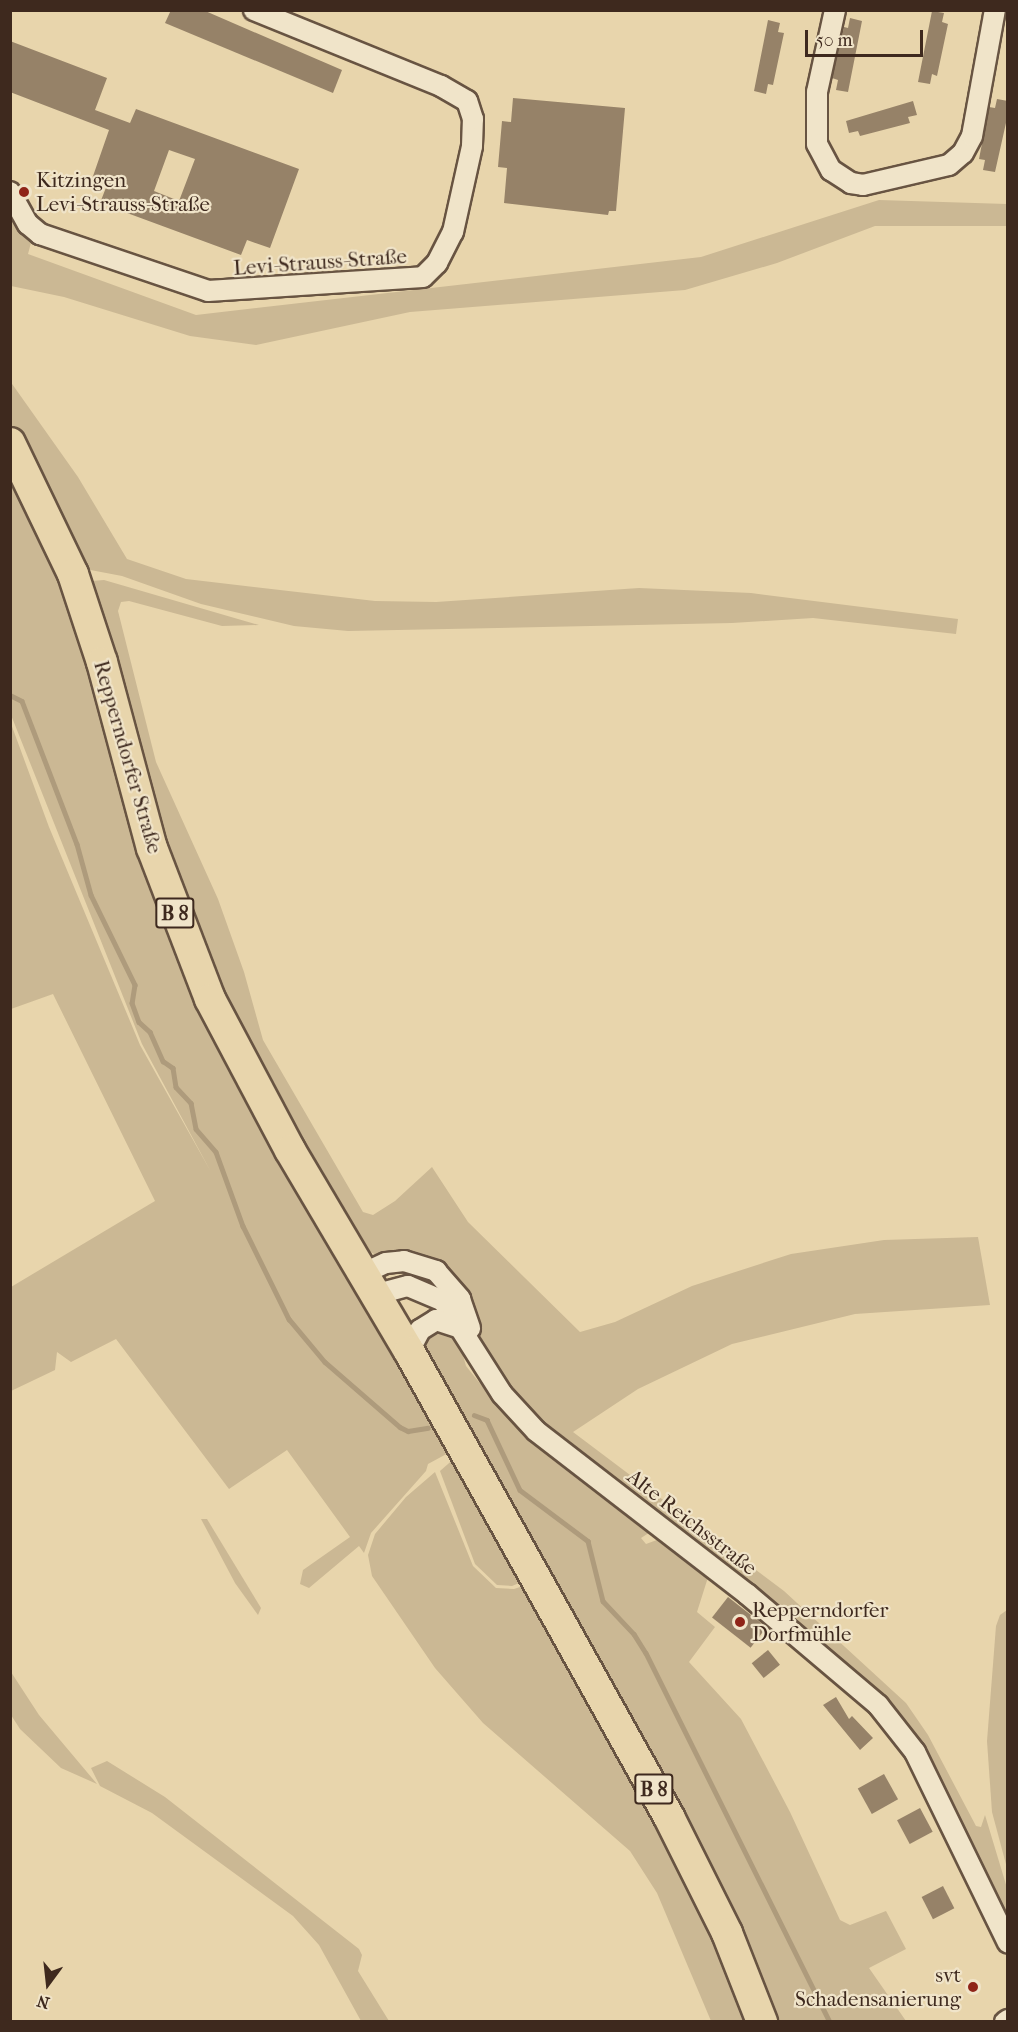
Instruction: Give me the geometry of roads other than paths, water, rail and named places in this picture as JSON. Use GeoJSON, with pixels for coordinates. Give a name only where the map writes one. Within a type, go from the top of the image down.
{"type":"FeatureCollection","features":[{"type":"Feature","properties":{"kind":"main road","name":"Repperndorfer Straße"},"geometry":{"type":"LineString","coordinates":[[10,443],[73,574],[167,892],[210,999],[246,1070],[368,1285]]}},
{"type":"Feature","properties":{"kind":"main road","name":"B 8"},"geometry":{"type":"LineString","coordinates":[[368,1285],[409,1351],[704,1884],[762,2022]]}},
{"type":"Feature","properties":{"kind":"street","name":"Levi-Strauss-Straße"},"geometry":{"type":"LineString","coordinates":[[10,192],[28,224],[40,234],[199,290],[228,292],[423,277],[437,263],[453,232],[472,146],[473,119],[467,101],[441,86],[254,10]]}},
{"type":"Feature","properties":{"kind":"street"},"geometry":{"type":"LineString","coordinates":[[835,10],[817,93],[814,127],[817,144],[831,170],[851,183],[862,185],[949,165],[963,153],[972,136],[995,10]]}},
{"type":"Feature","properties":{"kind":"street","name":"Alte Reichsstraße"},"geometry":{"type":"LineString","coordinates":[[368,1285],[386,1263],[404,1261],[436,1270],[460,1299],[476,1351]]}},
{"type":"Feature","properties":{"kind":"street","name":"Alte Reichsstraße"},"geometry":{"type":"LineString","coordinates":[[368,1285],[408,1286],[424,1290],[443,1301],[502,1394],[536,1431],[816,1651],[903,1732],[1008,1943]]}},
{"type":"Feature","properties":{"kind":"street"},"geometry":{"type":"LineString","coordinates":[[409,1351],[420,1330],[436,1320],[460,1328]]}},
{"type":"Feature","properties":{"kind":"waterway"},"geometry":{"type":"LineString","coordinates":[[10,695],[22,701],[77,844],[91,895],[135,985],[132,1003],[139,1022],[150,1032],[163,1061],[173,1068],[176,1087],[191,1103],[196,1129],[216,1152],[243,1226],[289,1319],[325,1362],[400,1427],[408,1431],[428,1428]]}},
{"type":"Feature","properties":{"kind":"waterway"},"geometry":{"type":"LineString","coordinates":[[474,1415],[487,1420],[520,1490],[588,1541],[603,1601],[634,1634],[646,1653],[830,2022]]}},
{"type":"Feature","properties":{"kind":"place","name":"Kitzingen Levi-Strauss-Straße"},"geometry":{"type":"Point","coordinates":[24,192]}},
{"type":"Feature","properties":{"kind":"place","name":"Repperndorfer Dorfmühle"},"geometry":{"type":"Point","coordinates":[740,1622]}},
{"type":"Feature","properties":{"kind":"place","name":"svt Schadensanierung"},"geometry":{"type":"Point","coordinates":[973,1987]}}]}
